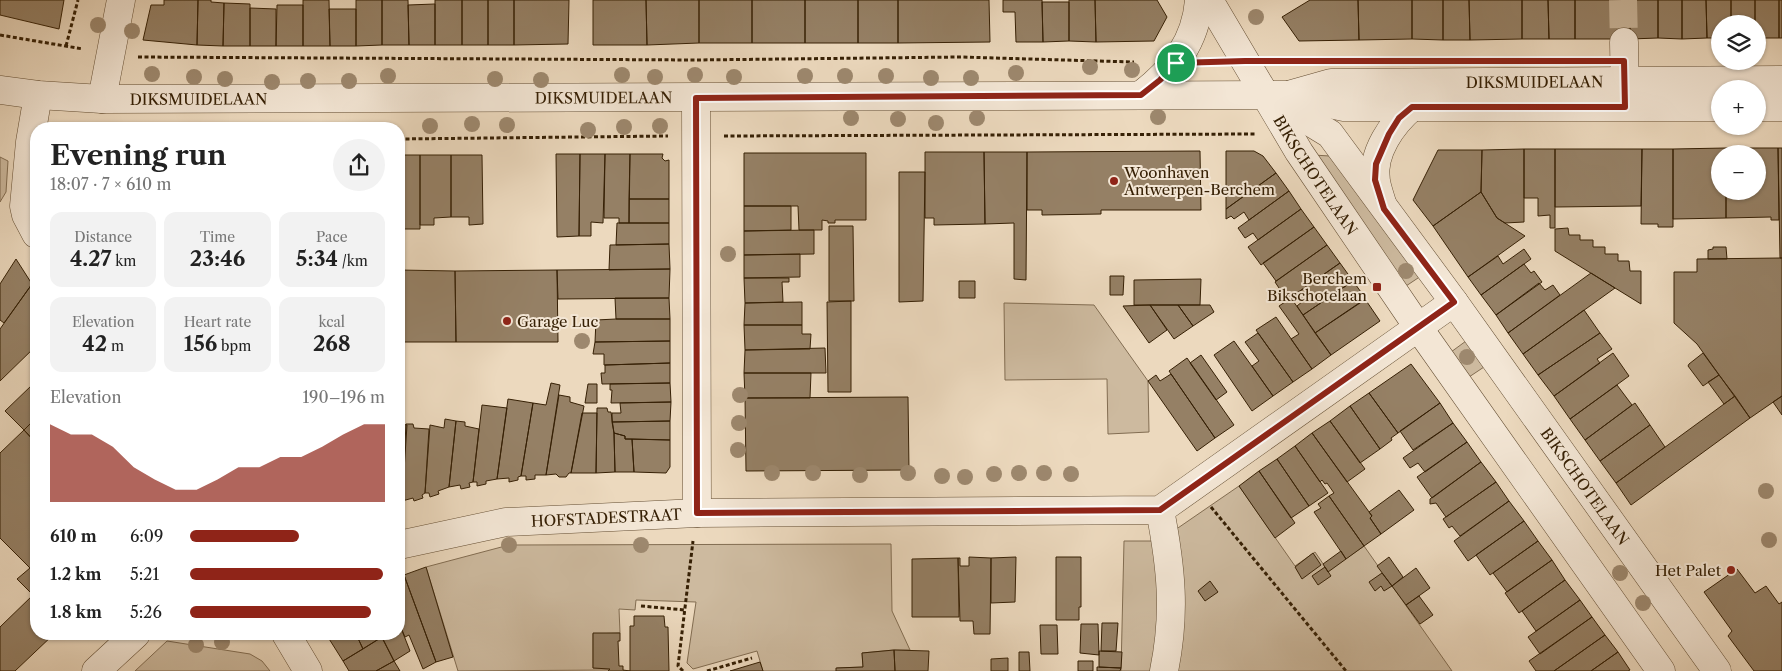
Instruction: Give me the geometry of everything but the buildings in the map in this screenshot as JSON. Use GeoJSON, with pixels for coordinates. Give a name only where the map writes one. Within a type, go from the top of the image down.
{"type":"FeatureCollection","features":[{"type":"Feature","properties":{"kind":"street"},"geometry":{"type":"LineString","coordinates":[[102,99],[121,0]]}},
{"type":"Feature","properties":{"kind":"street"},"geometry":{"type":"LineString","coordinates":[[1141,95],[1160,80],[1176,63],[1188,43],[1194,26],[1199,0]]}},
{"type":"Feature","properties":{"kind":"street","name":"BIKSCHOTELAAN"},"geometry":{"type":"LineString","coordinates":[[1209,0],[1245,61],[1277,95],[1330,134],[1454,302],[1716,671]]}},
{"type":"Feature","properties":{"kind":"street"},"geometry":{"type":"LineString","coordinates":[[1624,42],[1625,94]]}},
{"type":"Feature","properties":{"kind":"street","name":"DIKSMUIDELAAN"},"geometry":{"type":"LineString","coordinates":[[0,90],[38,95],[102,99],[1277,95],[1344,107],[1412,107],[1625,94],[1782,80]]}},
{"type":"Feature","properties":{"kind":"street","name":"DIKSMUIDELAAN"},"geometry":{"type":"LineString","coordinates":[[1277,95],[1331,83],[1625,94],[1711,106]]}},
{"type":"Feature","properties":{"kind":"street"},"geometry":{"type":"LineString","coordinates":[[33,122],[38,95]]}},
{"type":"Feature","properties":{"kind":"street","name":"BIKSCHOTELAAN"},"geometry":{"type":"LineString","coordinates":[[1277,95],[1289,134],[1299,152],[1418,327],[1662,671]]}},
{"type":"Feature","properties":{"kind":"street"},"geometry":{"type":"LineString","coordinates":[[696,98],[697,513]]}},
{"type":"Feature","properties":{"kind":"street","name":"BIKSCHOTELAAN"},"geometry":{"type":"LineString","coordinates":[[1384,209],[1375,180],[1376,164],[1389,134],[1399,118],[1412,107]]}},
{"type":"Feature","properties":{"kind":"street"},"geometry":{"type":"LineString","coordinates":[[1766,107],[1782,107]]}},
{"type":"Feature","properties":{"kind":"street"},"geometry":{"type":"LineString","coordinates":[[30,142],[24,206],[30,223]]}},
{"type":"Feature","properties":{"kind":"street"},"geometry":{"type":"LineString","coordinates":[[1164,671],[1170,644],[1171,578],[1168,549],[1160,510],[1454,302]]}},
{"type":"Feature","properties":{"kind":"street","name":"HOFSTADESTRAAT"},"geometry":{"type":"LineString","coordinates":[[405,544],[506,522],[697,513],[1160,510]]}},
{"type":"Feature","properties":{"kind":"street"},"geometry":{"type":"LineString","coordinates":[[96,671],[130,640]]}},
{"type":"Feature","properties":{"kind":"street"},"geometry":{"type":"LineString","coordinates":[[290,640],[308,671]]}},
{"type":"Feature","properties":{"kind":"path"},"geometry":{"type":"LineString","coordinates":[[66,46],[78,0]]}},
{"type":"Feature","properties":{"kind":"path"},"geometry":{"type":"LineString","coordinates":[[0,35],[130,57],[696,60],[961,56],[1176,63]]}},
{"type":"Feature","properties":{"kind":"path"},"geometry":{"type":"LineString","coordinates":[[1245,61],[1302,61]]}},
{"type":"Feature","properties":{"kind":"path"},"geometry":{"type":"LineString","coordinates":[[405,139],[1289,134]]}},
{"type":"Feature","properties":{"kind":"path"},"geometry":{"type":"LineString","coordinates":[[1194,486],[1346,671]]}},
{"type":"Feature","properties":{"kind":"path"},"geometry":{"type":"LineString","coordinates":[[683,671],[678,666],[697,513]]}},
{"type":"Feature","properties":{"kind":"path"},"geometry":{"type":"LineString","coordinates":[[641,606],[685,610]]}},
{"type":"Feature","properties":{"kind":"path"},"geometry":{"type":"LineString","coordinates":[[706,671],[752,658]]}},
{"type":"Feature","properties":{"kind":"shaded area"},"geometry":{"type":"Polygon","coordinates":[[[1313,155],[1330,156],[1421,276],[1406,286],[1313,155]]]}},
{"type":"Feature","properties":{"kind":"shaded area"},"geometry":{"type":"Polygon","coordinates":[[[0,157],[8,161],[6,192],[0,202],[0,157]]]}},
{"type":"Feature","properties":{"kind":"shaded area"},"geometry":{"type":"Polygon","coordinates":[[[1004,303],[1094,305],[1148,381],[1149,432],[1108,434],[1107,379],[1005,380],[1004,303]]]}},
{"type":"Feature","properties":{"kind":"shaded area"},"geometry":{"type":"Polygon","coordinates":[[[1466,341],[1484,367],[1469,377],[1451,352],[1466,341]]]}},
{"type":"Feature","properties":{"kind":"shaded area"},"geometry":{"type":"Polygon","coordinates":[[[1239,486],[1295,566],[1315,552],[1328,571],[1364,546],[1452,671],[1121,671],[1124,541],[1159,541],[1239,486]]]}},
{"type":"Feature","properties":{"kind":"shaded area"},"geometry":{"type":"Polygon","coordinates":[[[891,544],[892,611],[910,650],[862,653],[863,667],[837,668],[836,671],[763,671],[757,651],[693,669],[687,663],[696,602],[636,600],[635,610],[619,609],[620,633],[593,634],[593,668],[610,670],[458,671],[426,567],[509,545],[891,544]]]}},
{"type":"Feature","properties":{"kind":"shaded area"},"geometry":{"type":"Polygon","coordinates":[[[167,641],[250,654],[262,661],[270,671],[135,671],[167,641]]]}},
{"type":"Feature","properties":{"kind":"tunnel"},"geometry":{"type":"LineString","coordinates":[[1623,0],[1624,42]]}},
{"type":"Feature","properties":{"kind":"place","name":"Woonhaven Antwerpen-Berchem"},"geometry":{"type":"Point","coordinates":[1114,181]}},
{"type":"Feature","properties":{"kind":"place","name":"Berchem Bikschotelaan"},"geometry":{"type":"Point","coordinates":[1377,287]}},
{"type":"Feature","properties":{"kind":"place","name":"Garage Luc"},"geometry":{"type":"Point","coordinates":[507,321]}},
{"type":"Feature","properties":{"kind":"place","name":"Het Palet"},"geometry":{"type":"Point","coordinates":[1731,570]}},
{"type":"Feature","properties":{"kind":"route"},"geometry":{"type":"LineString","coordinates":[[1245,61],[1624,61],[1625,107],[1412,107],[1399,118],[1381,149],[1376,164],[1375,180],[1384,209],[1454,302],[1160,510],[697,513],[696,98],[1141,95],[1160,80],[1176,63],[1245,61]]}}]}
